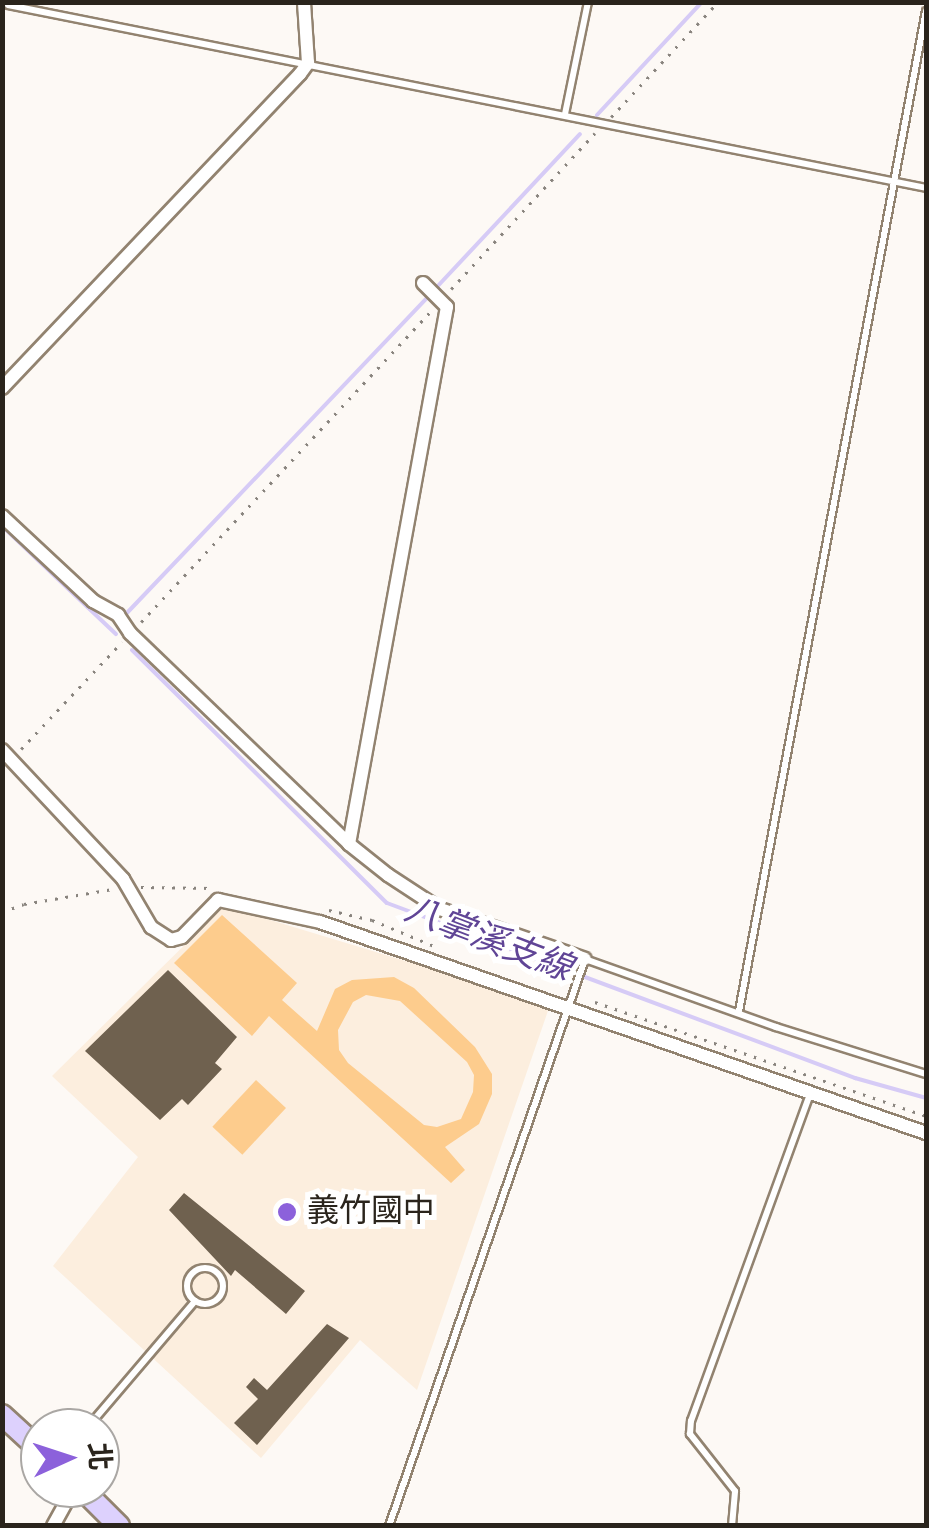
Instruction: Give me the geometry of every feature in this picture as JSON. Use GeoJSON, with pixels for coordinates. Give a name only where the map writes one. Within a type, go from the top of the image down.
{"type":"FeatureCollection","features":[{"type":"Feature","properties":{"kind":"main road"},"geometry":{"type":"LineString","coordinates":[[100,1508],[119,1526]]}},
{"type":"Feature","properties":{"kind":"street"},"geometry":{"type":"LineString","coordinates":[[2,388],[167,220],[308,63],[304,2]]}},
{"type":"Feature","properties":{"kind":"street"},"geometry":{"type":"LineString","coordinates":[[349,844],[446,307],[432,292]]}},
{"type":"Feature","properties":{"kind":"street"},"geometry":{"type":"LineString","coordinates":[[2,516],[93,601],[118,614],[128,631],[349,844],[440,909],[584,963]]}},
{"type":"Feature","properties":{"kind":"street"},"geometry":{"type":"LineString","coordinates":[[7,755],[123,879],[152,927],[171,940],[182,937],[218,900],[320,922],[572,1006],[926,1133]]}},
{"type":"Feature","properties":{"kind":"lane"},"geometry":{"type":"LineString","coordinates":[[566,114],[588,2]]}},
{"type":"Feature","properties":{"kind":"lane"},"geometry":{"type":"LineString","coordinates":[[6,6],[926,188]]}},
{"type":"Feature","properties":{"kind":"lane"},"geometry":{"type":"LineString","coordinates":[[739,1011],[926,11]]}},
{"type":"Feature","properties":{"kind":"lane"},"geometry":{"type":"LineString","coordinates":[[389,1526],[584,963],[926,1074]]}},
{"type":"Feature","properties":{"kind":"lane"},"geometry":{"type":"LineString","coordinates":[[732,1526],[735,1491],[690,1434],[692,1420],[810,1094]]}},
{"type":"Feature","properties":{"kind":"lane"},"geometry":{"type":"LineString","coordinates":[[212,1270],[222,1284],[220,1295],[212,1303],[195,1301],[188,1292],[188,1280],[196,1271],[212,1270]]}},
{"type":"Feature","properties":{"kind":"lane"},"geometry":{"type":"LineString","coordinates":[[104,1408],[195,1301]]}},
{"type":"Feature","properties":{"kind":"path"},"geometry":{"type":"LineString","coordinates":[[7,755],[128,631],[432,292],[605,123],[718,2]]}},
{"type":"Feature","properties":{"kind":"path"},"geometry":{"type":"LineString","coordinates":[[572,1006],[601,1001],[926,1116]]}},
{"type":"Feature","properties":{"kind":"shaded area","name":"義竹國中"},"geometry":{"type":"Polygon","coordinates":[[[224,906],[550,1005],[417,1390],[360,1340],[261,1458],[53,1266],[138,1157],[52,1076],[224,906]]]}},
{"type":"Feature","properties":{"kind":"shaded area"},"geometry":{"type":"Polygon","coordinates":[[[222,915],[297,983],[282,1000],[317,1031],[335,989],[352,980],[394,977],[414,988],[475,1047],[492,1074],[492,1094],[479,1124],[445,1147],[465,1170],[451,1183],[269,1016],[252,1036],[174,963],[222,915]],[[366,995],[353,1002],[338,1030],[339,1050],[348,1063],[424,1125],[437,1127],[461,1119],[473,1092],[474,1075],[467,1062],[400,1001],[366,995]]]}},
{"type":"Feature","properties":{"kind":"shaded area"},"geometry":{"type":"Polygon","coordinates":[[[256,1080],[286,1108],[242,1155],[212,1127],[256,1080]]]}},
{"type":"Feature","properties":{"kind":"building"},"geometry":{"type":"Polygon","coordinates":[[[168,970],[237,1037],[215,1063],[222,1069],[188,1105],[182,1099],[160,1120],[85,1051],[168,970]]]}},
{"type":"Feature","properties":{"kind":"building"},"geometry":{"type":"Polygon","coordinates":[[[184,1193],[305,1291],[286,1314],[235,1270],[231,1276],[169,1210],[184,1193]]]}},
{"type":"Feature","properties":{"kind":"building"},"geometry":{"type":"Polygon","coordinates":[[[327,1324],[349,1338],[257,1445],[234,1423],[258,1399],[246,1387],[254,1378],[267,1390],[327,1324]]]}},
{"type":"Feature","properties":{"kind":"waterway"},"geometry":{"type":"LineString","coordinates":[[597,115],[702,2]]}},
{"type":"Feature","properties":{"kind":"waterway"},"geometry":{"type":"LineString","coordinates":[[435,289],[580,134]]}},
{"type":"Feature","properties":{"kind":"waterway"},"geometry":{"type":"LineString","coordinates":[[125,615],[429,296]]}},
{"type":"Feature","properties":{"kind":"waterway","name":"八掌溪支線"},"geometry":{"type":"LineString","coordinates":[[2,526],[116,634]]}},
{"type":"Feature","properties":{"kind":"waterway","name":"八掌溪支線"},"geometry":{"type":"LineString","coordinates":[[132,650],[387,903],[855,1078],[926,1098]]}},
{"type":"Feature","properties":{"kind":"place","name":"義竹國中"},"geometry":{"type":"Point","coordinates":[287,1212]}}]}
